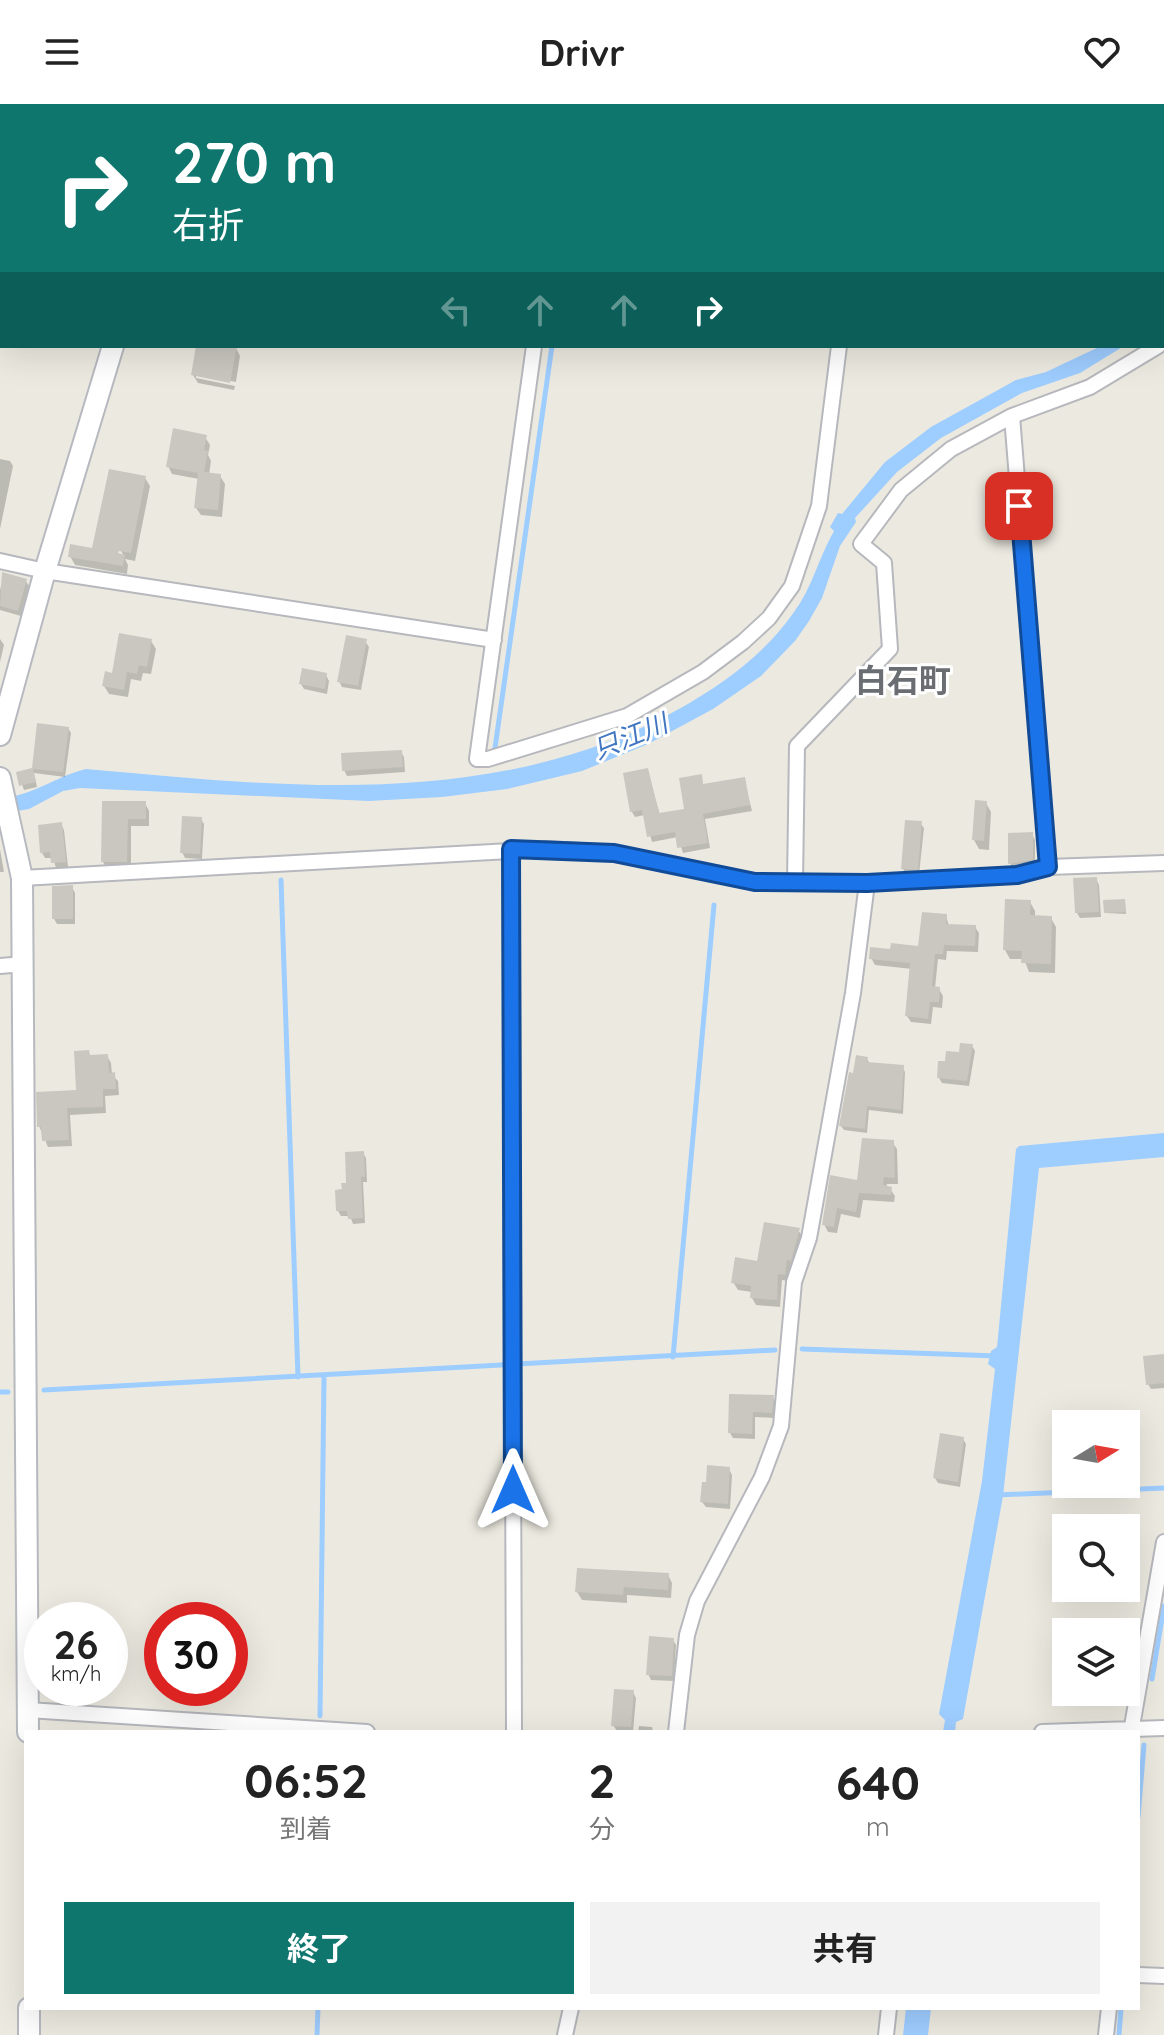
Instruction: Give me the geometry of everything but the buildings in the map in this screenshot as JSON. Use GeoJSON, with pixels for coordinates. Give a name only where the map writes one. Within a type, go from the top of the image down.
{"type":"FeatureCollection","features":[{"type":"Feature","properties":{"kind":"street"},"geometry":{"type":"LineString","coordinates":[[0,735],[45,571],[112,348]]}},
{"type":"Feature","properties":{"kind":"street"},"geometry":{"type":"LineString","coordinates":[[534,348],[477,759],[488,759],[627,716],[703,672],[769,618],[792,586],[819,506],[839,348]]}},
{"type":"Feature","properties":{"kind":"street"},"geometry":{"type":"LineString","coordinates":[[795,883],[797,746],[890,649],[884,563],[861,544],[901,490],[951,449],[1012,416],[1090,387],[1154,348]]}},
{"type":"Feature","properties":{"kind":"street"},"geometry":{"type":"LineString","coordinates":[[1012,416],[1048,867]]}},
{"type":"Feature","properties":{"kind":"street"},"geometry":{"type":"LineString","coordinates":[[0,561],[45,571],[494,640]]}},
{"type":"Feature","properties":{"kind":"street"},"geometry":{"type":"LineString","coordinates":[[1,782],[22,878],[28,1730]]}},
{"type":"Feature","properties":{"kind":"street"},"geometry":{"type":"LineString","coordinates":[[22,878],[511,849],[614,853],[755,882],[795,883],[867,883],[1017,875],[1048,867],[1164,863]]}},
{"type":"Feature","properties":{"kind":"street"},"geometry":{"type":"LineString","coordinates":[[511,849],[514,1730]]}},
{"type":"Feature","properties":{"kind":"street"},"geometry":{"type":"LineString","coordinates":[[676,1730],[687,1635],[697,1601],[762,1477],[781,1426],[794,1282],[809,1238],[853,993],[867,883]]}},
{"type":"Feature","properties":{"kind":"street"},"geometry":{"type":"LineString","coordinates":[[0,966],[24,964]]}},
{"type":"Feature","properties":{"kind":"street"},"geometry":{"type":"LineString","coordinates":[[1164,1542],[1132,1730],[1164,1728]]}},
{"type":"Feature","properties":{"kind":"street"},"geometry":{"type":"LineString","coordinates":[[28,1710],[336,1730]]}},
{"type":"Feature","properties":{"kind":"street"},"geometry":{"type":"LineString","coordinates":[[1140,1975],[1164,1976]]}},
{"type":"Feature","properties":{"kind":"street"},"geometry":{"type":"LineString","coordinates":[[29,2010],[29,2035]]}},
{"type":"Feature","properties":{"kind":"street"},"geometry":{"type":"LineString","coordinates":[[565,2035],[571,2010]]}},
{"type":"Feature","properties":{"kind":"street"},"geometry":{"type":"LineString","coordinates":[[886,2035],[889,2010]]}},
{"type":"Feature","properties":{"kind":"street"},"geometry":{"type":"LineString","coordinates":[[1106,2035],[1109,2010]]}},
{"type":"Feature","properties":{"kind":"water","name":"只江川"},"geometry":{"type":"Polygon","coordinates":[[[1097,348],[1121,348],[1080,373],[1022,393],[941,438],[897,472],[855,518],[856,522],[840,546],[822,598],[795,641],[761,676],[713,709],[648,744],[582,771],[507,789],[442,797],[369,801],[80,788],[63,791],[29,809],[0,814],[0,798],[22,794],[86,769],[238,782],[389,784],[463,778],[537,764],[609,742],[695,699],[742,667],[770,641],[806,593],[834,531],[830,527],[838,513],[842,514],[885,462],[931,427],[1016,380],[1046,372],[1097,348]]]}},
{"type":"Feature","properties":{"kind":"water"},"geometry":{"type":"Polygon","coordinates":[[[1164,1133],[1164,1157],[1039,1168],[1003,1496],[963,1719],[956,1722],[955,1730],[943,1730],[945,1720],[939,1714],[982,1481],[995,1369],[988,1364],[991,1351],[997,1347],[1016,1149],[1019,1146],[1164,1133]]]}},
{"type":"Feature","properties":{"kind":"water"},"geometry":{"type":"Polygon","coordinates":[[[906,2010],[931,2010],[928,2035],[903,2035],[906,2010]]]}},
{"type":"Feature","properties":{"kind":"waterway"},"geometry":{"type":"LineString","coordinates":[[495,748],[552,348]]}},
{"type":"Feature","properties":{"kind":"waterway"},"geometry":{"type":"LineString","coordinates":[[281,880],[298,1377]]}},
{"type":"Feature","properties":{"kind":"waterway"},"geometry":{"type":"LineString","coordinates":[[673,1357],[714,905]]}},
{"type":"Feature","properties":{"kind":"waterway"},"geometry":{"type":"LineString","coordinates":[[802,1349],[997,1356]]}},
{"type":"Feature","properties":{"kind":"waterway"},"geometry":{"type":"LineString","coordinates":[[44,1390],[775,1350]]}},
{"type":"Feature","properties":{"kind":"waterway"},"geometry":{"type":"LineString","coordinates":[[320,1716],[324,1376]]}},
{"type":"Feature","properties":{"kind":"waterway"},"geometry":{"type":"LineString","coordinates":[[0,1392],[8,1392]]}},
{"type":"Feature","properties":{"kind":"waterway"},"geometry":{"type":"LineString","coordinates":[[997,1495],[1164,1488]]}},
{"type":"Feature","properties":{"kind":"waterway"},"geometry":{"type":"LineString","coordinates":[[1152,1679],[1164,1606]]}},
{"type":"Feature","properties":{"kind":"waterway"},"geometry":{"type":"LineString","coordinates":[[1140,1793],[1144,1745]]}},
{"type":"Feature","properties":{"kind":"waterway"},"geometry":{"type":"LineString","coordinates":[[317,2035],[318,2010]]}},
{"type":"Feature","properties":{"kind":"waterway"},"geometry":{"type":"LineString","coordinates":[[1119,2035],[1121,2010]]}},
{"type":"Feature","properties":{"kind":"district","name":"白石町"},"geometry":{"type":"Point","coordinates":[903,680]}},
{"type":"Feature","properties":{"kind":"route"},"geometry":{"type":"LineString","coordinates":[[513,1490],[511,849],[614,853],[755,882],[867,883],[1017,875],[1048,867],[1019,506]]}}]}
